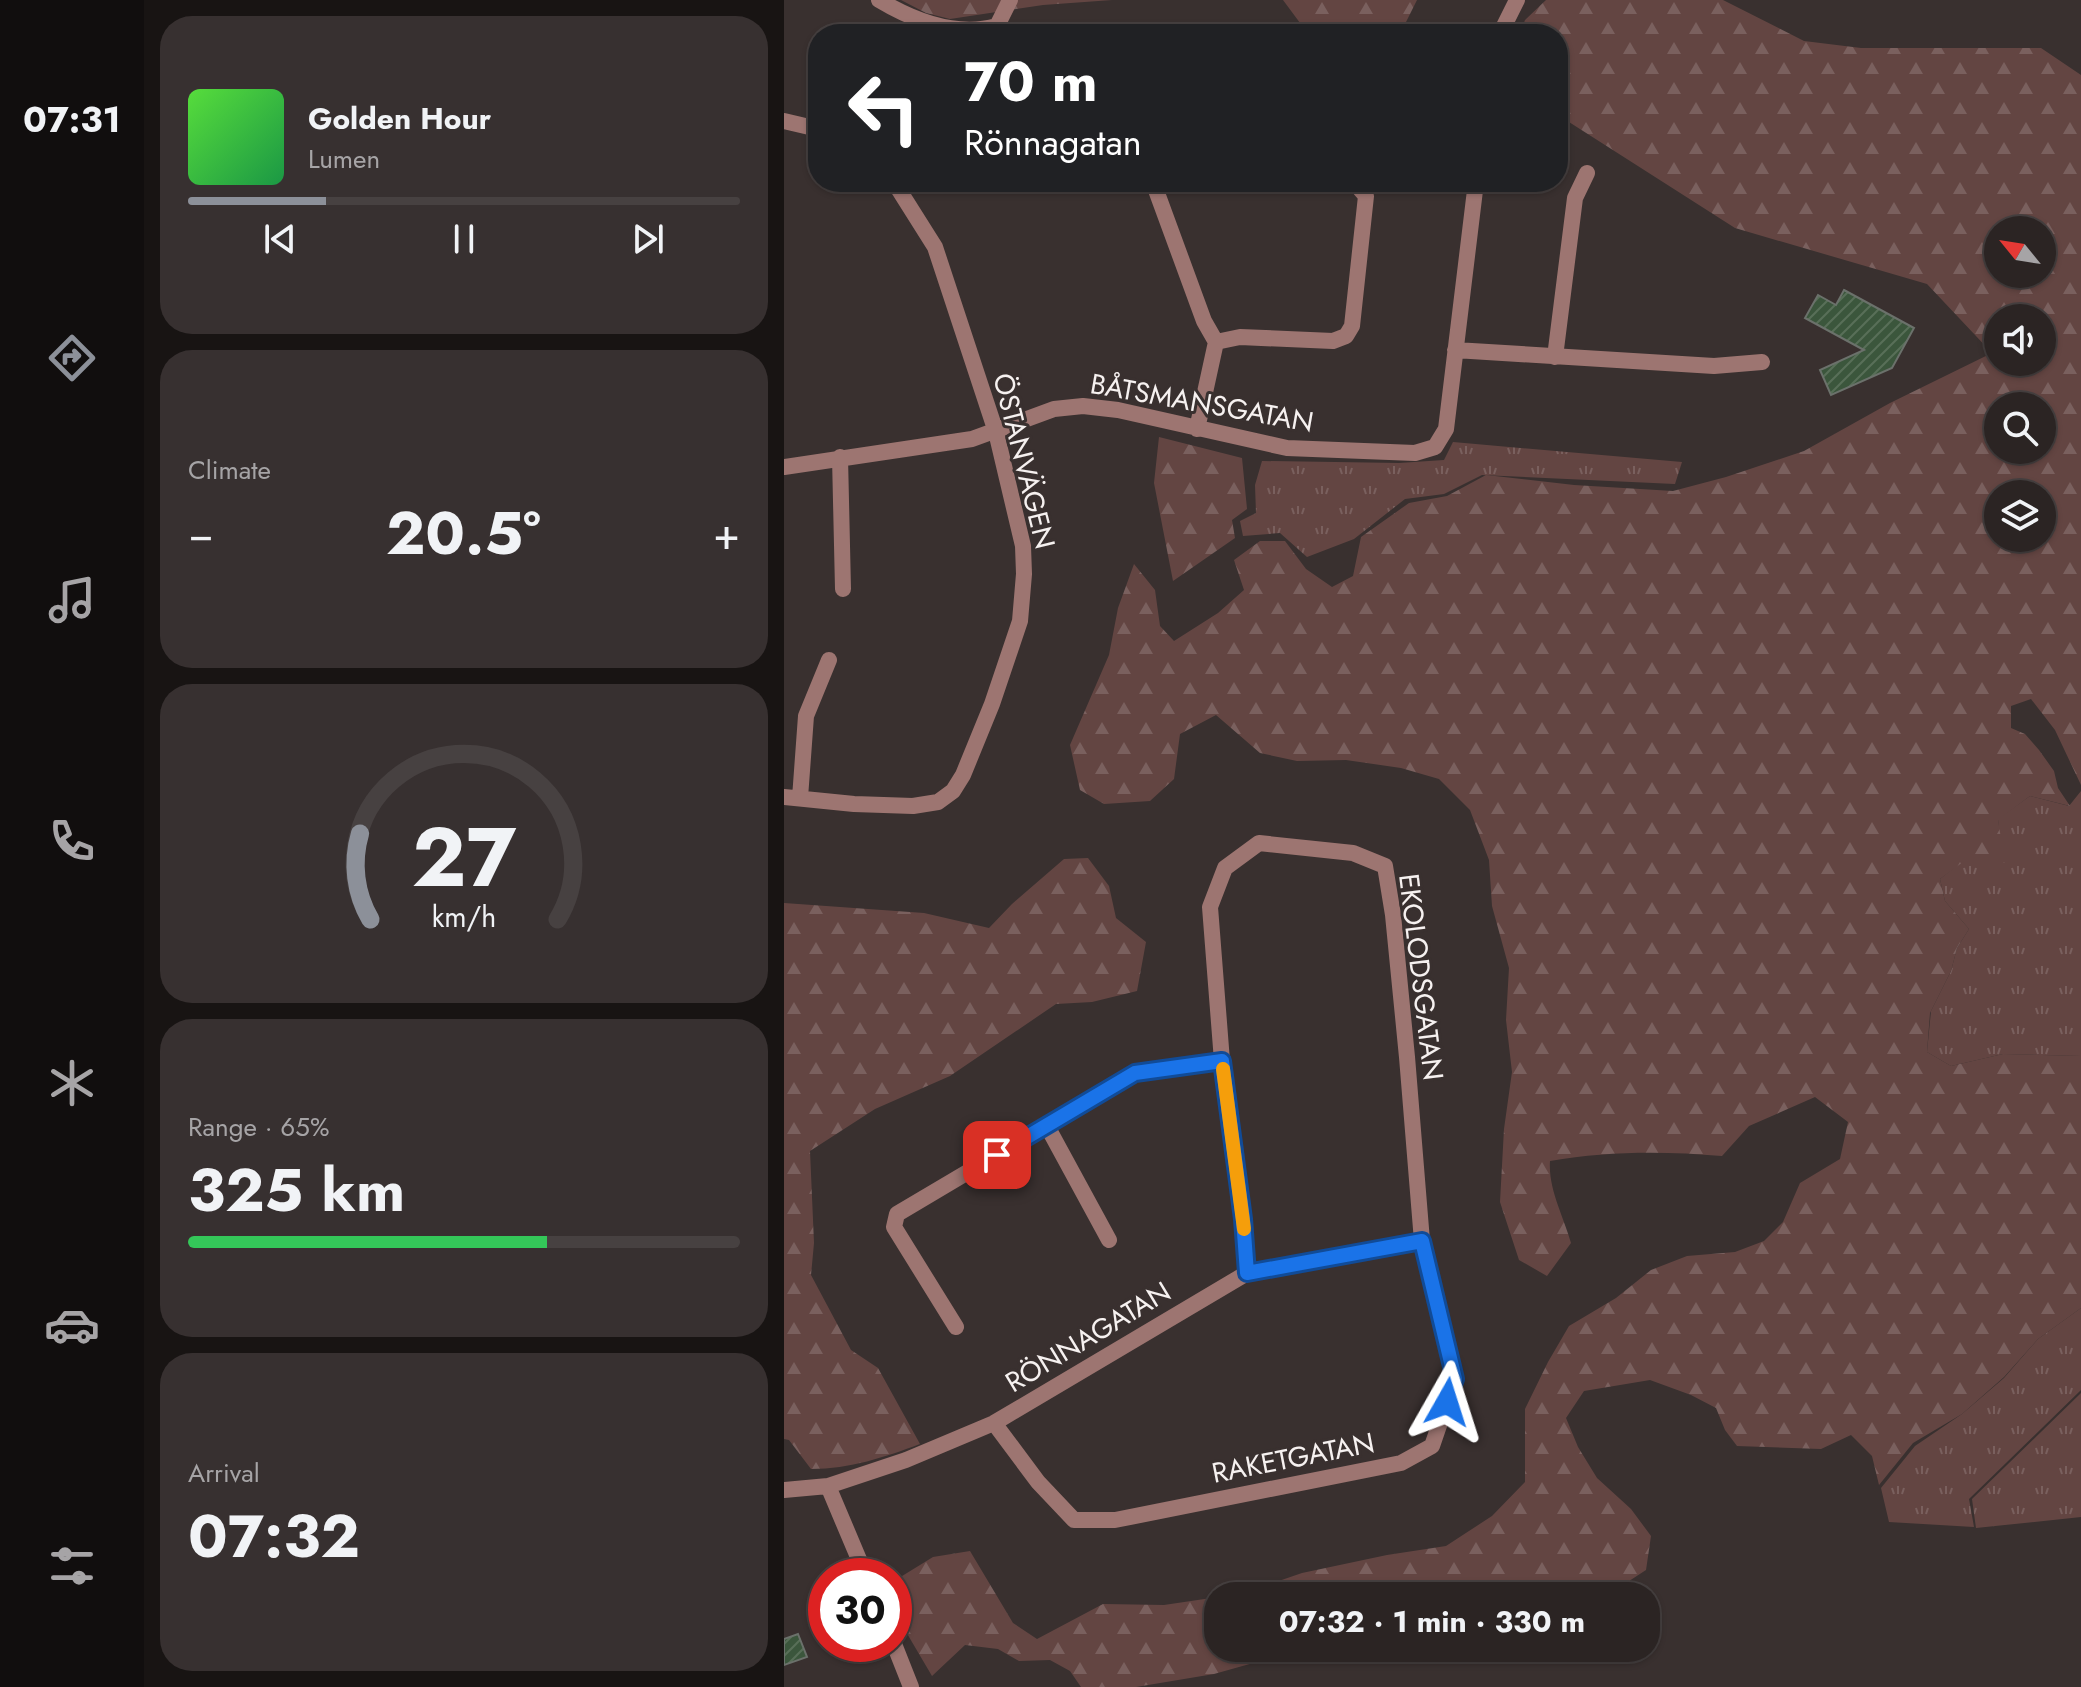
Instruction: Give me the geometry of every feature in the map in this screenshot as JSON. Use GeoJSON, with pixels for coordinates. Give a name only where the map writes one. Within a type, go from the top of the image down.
{"type":"FeatureCollection","features":[{"type":"Feature","properties":{"kind":"street"},"geometry":{"type":"LineString","coordinates":[[879,0],[898,11],[934,24]]}},
{"type":"Feature","properties":{"kind":"street"},"geometry":{"type":"LineString","coordinates":[[998,24],[1010,0]]}},
{"type":"Feature","properties":{"kind":"street"},"geometry":{"type":"LineString","coordinates":[[1505,24],[1517,0]]}},
{"type":"Feature","properties":{"kind":"street"},"geometry":{"type":"LineString","coordinates":[[784,121],[808,127]]}},
{"type":"Feature","properties":{"kind":"street"},"geometry":{"type":"LineString","coordinates":[[1555,357],[1575,198],[1587,173]]}},
{"type":"Feature","properties":{"kind":"street","name":"ÖSTANVÄGEN"},"geometry":{"type":"LineString","coordinates":[[829,660],[806,716],[792,798],[913,806],[938,802],[953,791],[963,775],[992,704],[1020,621],[1023,546],[996,432],[935,247],[900,192]]}},
{"type":"Feature","properties":{"kind":"street"},"geometry":{"type":"LineString","coordinates":[[1157,192],[1204,321],[1216,342],[1197,429]]}},
{"type":"Feature","properties":{"kind":"street"},"geometry":{"type":"LineString","coordinates":[[1216,342],[1240,337],[1333,341],[1346,336],[1352,326],[1366,196],[1363,192]]}},
{"type":"Feature","properties":{"kind":"street","name":"BÅTSMANSGATAN"},"geometry":{"type":"LineString","coordinates":[[784,467],[972,439],[1054,409],[1083,406],[1118,410],[1287,448],[1415,453],[1435,447],[1446,429],[1475,192]]}},
{"type":"Feature","properties":{"kind":"street"},"geometry":{"type":"LineString","coordinates":[[1455,350],[1714,366],[1762,362]]}},
{"type":"Feature","properties":{"kind":"street"},"geometry":{"type":"LineString","coordinates":[[840,457],[843,589]]}},
{"type":"Feature","properties":{"kind":"street","name":"EKOLODSGATAN"},"geometry":{"type":"LineString","coordinates":[[1247,1273],[1222,1061],[1210,907],[1225,868],[1259,843],[1353,853],[1385,866],[1407,1057],[1422,1241]]}},
{"type":"Feature","properties":{"kind":"street"},"geometry":{"type":"LineString","coordinates":[[956,1327],[894,1227],[897,1214],[1135,1073],[1222,1061]]}},
{"type":"Feature","properties":{"kind":"street"},"geometry":{"type":"LineString","coordinates":[[1047,1126],[1109,1240]]}},
{"type":"Feature","properties":{"kind":"street","name":"RÖNNAGATAN"},"geometry":{"type":"LineString","coordinates":[[784,1490],[828,1486],[906,1460],[994,1423],[1247,1273],[1422,1241]]}},
{"type":"Feature","properties":{"kind":"street","name":"RAKETGATAN"},"geometry":{"type":"LineString","coordinates":[[994,1423],[1038,1482],[1074,1520],[1115,1520],[1401,1463],[1432,1446],[1455,1379],[1422,1241]]}},
{"type":"Feature","properties":{"kind":"street"},"geometry":{"type":"LineString","coordinates":[[828,1486],[858,1558]]}},
{"type":"Feature","properties":{"kind":"street"},"geometry":{"type":"LineString","coordinates":[[901,1662],[911,1687]]}},
{"type":"Feature","properties":{"kind":"green space"},"geometry":{"type":"Polygon","coordinates":[[[901,0],[1112,0],[1043,5],[950,19],[926,13],[901,0]]]}},
{"type":"Feature","properties":{"kind":"green space"},"geometry":{"type":"Polygon","coordinates":[[[1283,0],[1417,0],[1405,24],[1301,24],[1283,0]]]}},
{"type":"Feature","properties":{"kind":"green space"},"geometry":{"type":"Polygon","coordinates":[[[1546,0],[1723,0],[1804,41],[1861,48],[2041,48],[2081,75],[2081,785],[2055,730],[2031,699],[2011,706],[2011,728],[2025,734],[2039,750],[2054,771],[2058,788],[2070,806],[2030,796],[1998,820],[2005,863],[1967,859],[1940,879],[1945,901],[1969,929],[1957,948],[1951,971],[1930,1013],[1927,1052],[1951,1066],[2003,1054],[2081,1056],[2081,1308],[2038,1339],[2004,1377],[1962,1414],[1913,1443],[1879,1485],[1872,1456],[1851,1435],[1821,1449],[1737,1446],[1725,1430],[1716,1408],[1650,1380],[1584,1391],[1566,1418],[1578,1447],[1597,1478],[1631,1509],[1651,1536],[1646,1570],[1628,1582],[1276,1582],[1302,1573],[1387,1555],[1446,1546],[1492,1516],[1525,1482],[1525,1409],[1569,1326],[1616,1298],[1651,1270],[1687,1256],[1735,1252],[1764,1241],[1783,1222],[1800,1183],[1840,1159],[1848,1122],[1815,1097],[1749,1126],[1722,1156],[1636,1153],[1550,1161],[1554,1192],[1571,1243],[1547,1276],[1519,1260],[1500,1202],[1504,1129],[1512,1072],[1506,1020],[1509,968],[1492,906],[1489,860],[1470,810],[1439,779],[1401,768],[1346,760],[1297,761],[1260,753],[1216,715],[1180,734],[1174,779],[1150,801],[1104,804],[1080,790],[1070,745],[1109,655],[1118,608],[1134,564],[1155,590],[1160,626],[1174,641],[1218,613],[1244,590],[1234,560],[1260,541],[1285,541],[1306,569],[1332,587],[1353,576],[1361,537],[1409,503],[1447,496],[1486,475],[1574,485],[1673,491],[1804,451],[1890,403],[1984,357],[1984,376],[2056,376],[2056,304],[1984,304],[1984,345],[1927,284],[1735,228],[1568,121],[1568,24],[1524,24],[1546,0]]]}},
{"type":"Feature","properties":{"kind":"green space"},"geometry":{"type":"Polygon","coordinates":[[[1159,437],[1242,458],[1247,509],[1232,520],[1235,538],[1173,581],[1154,483],[1159,437]]]}},
{"type":"Feature","properties":{"kind":"green space"},"geometry":{"type":"Polygon","coordinates":[[[1453,442],[1682,462],[1675,484],[1482,475],[1444,494],[1405,499],[1354,539],[1307,557],[1280,533],[1243,536],[1240,521],[1256,513],[1255,485],[1262,461],[1399,463],[1444,460],[1453,442]]]}},
{"type":"Feature","properties":{"kind":"green space"},"geometry":{"type":"Polygon","coordinates":[[[2081,791],[2081,1056],[2003,1054],[1951,1066],[1927,1052],[1931,1011],[1951,971],[1957,948],[1969,929],[1945,901],[1940,879],[1999,832],[1998,819],[2030,796],[2069,806],[2081,791]]]}},
{"type":"Feature","properties":{"kind":"green space"},"geometry":{"type":"Polygon","coordinates":[[[1088,858],[1109,886],[1116,918],[1146,942],[1137,991],[1092,1002],[1056,1004],[950,1076],[875,1109],[810,1151],[814,1243],[811,1275],[851,1350],[878,1368],[920,1444],[853,1465],[811,1469],[789,1440],[784,1439],[784,903],[924,913],[989,928],[1064,859],[1088,858]]]}},
{"type":"Feature","properties":{"kind":"green space"},"geometry":{"type":"Polygon","coordinates":[[[2081,1308],[2081,1390],[1969,1499],[1974,1527],[1889,1522],[1881,1488],[1915,1446],[1962,1414],[2004,1378],[2038,1339],[2081,1308]]]}},
{"type":"Feature","properties":{"kind":"green space"},"geometry":{"type":"Polygon","coordinates":[[[2081,1393],[2081,1517],[1976,1528],[1972,1499],[2081,1393]]]}},
{"type":"Feature","properties":{"kind":"green space"},"geometry":{"type":"Polygon","coordinates":[[[970,1551],[1013,1623],[1037,1639],[1103,1604],[1164,1605],[1204,1599],[1204,1662],[1257,1662],[1214,1674],[1136,1687],[1081,1687],[1070,1671],[1050,1660],[1019,1661],[998,1649],[965,1645],[932,1676],[912,1642],[912,1570],[933,1557],[970,1551]]]}},
{"type":"Feature","properties":{"kind":"building"},"geometry":{"type":"Polygon","coordinates":[[[1844,290],[1914,328],[1892,368],[1831,395],[1820,370],[1864,350],[1805,318],[1818,295],[1836,305],[1844,290]]]}},
{"type":"Feature","properties":{"kind":"building"},"geometry":{"type":"Polygon","coordinates":[[[798,1634],[807,1657],[784,1665],[784,1639],[798,1634]]]}},
{"type":"Feature","properties":{"kind":"slow traffic"},"geometry":{"type":"LineString","coordinates":[[1223,1069],[1244,1229]]}},
{"type":"Feature","properties":{"kind":"route"},"geometry":{"type":"LineString","coordinates":[[997,1155],[1135,1073],[1222,1061],[1247,1273],[1422,1241],[1455,1379],[1447,1402]]}}]}
